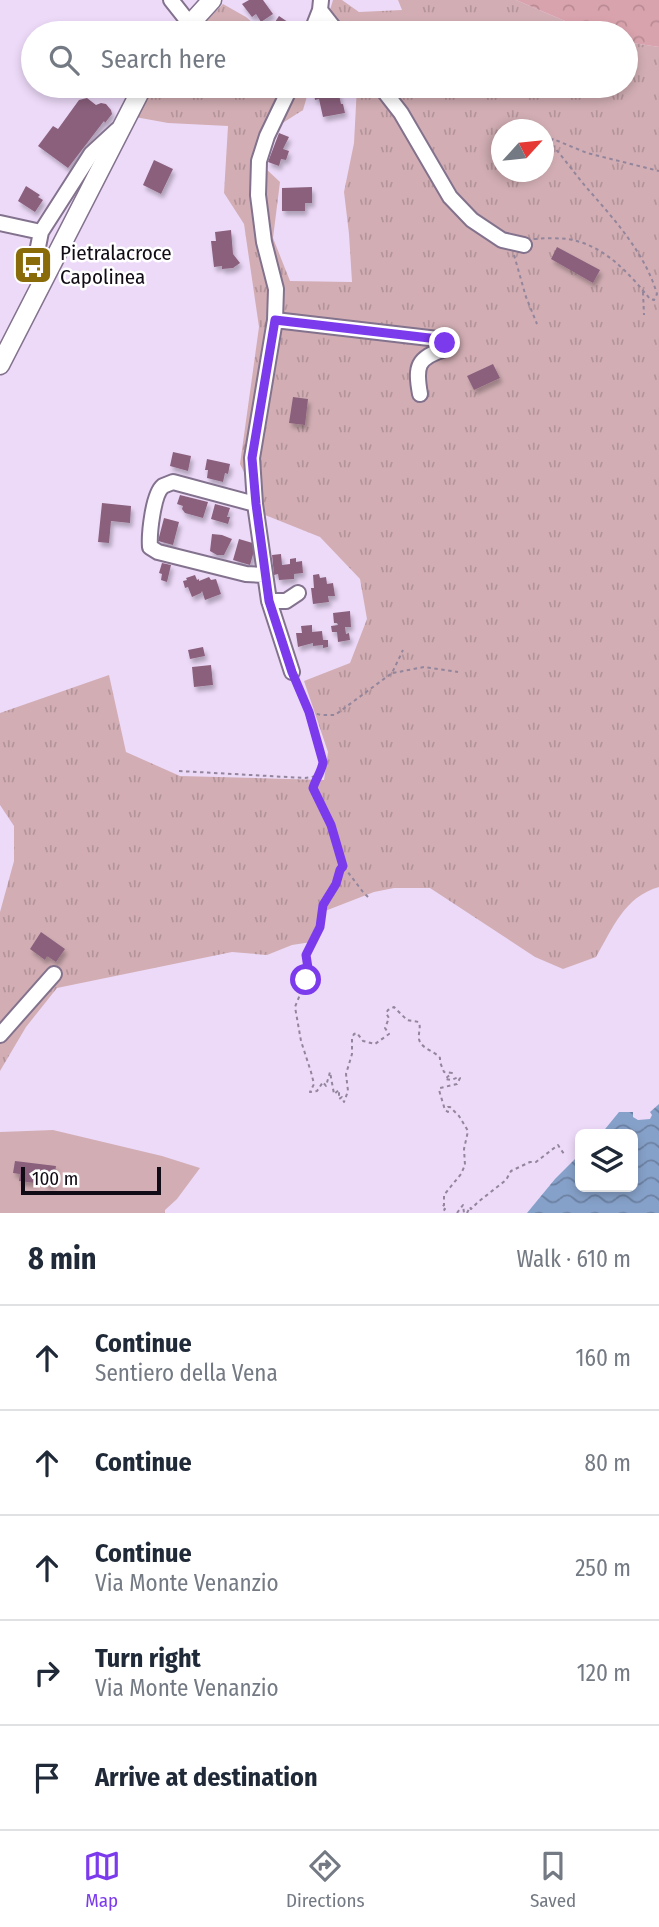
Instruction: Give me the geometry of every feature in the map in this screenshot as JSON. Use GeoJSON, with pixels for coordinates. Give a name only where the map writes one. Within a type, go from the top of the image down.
{"type":"FeatureCollection","features":[{"type":"Feature","properties":{"kind":"main road"},"geometry":{"type":"LineString","coordinates":[[192,21],[212,0]]}},
{"type":"Feature","properties":{"kind":"main road"},"geometry":{"type":"LineString","coordinates":[[0,365],[137,98]]}},
{"type":"Feature","properties":{"kind":"street"},"geometry":{"type":"LineString","coordinates":[[171,0],[182,21]]}},
{"type":"Feature","properties":{"kind":"street"},"geometry":{"type":"LineString","coordinates":[[321,5],[331,21]]}},
{"type":"Feature","properties":{"kind":"street"},"geometry":{"type":"LineString","coordinates":[[285,98],[267,136],[259,161],[258,195],[264,242],[276,289],[275,320],[252,458],[264,575],[269,601],[292,672]]}},
{"type":"Feature","properties":{"kind":"street"},"geometry":{"type":"LineString","coordinates":[[389,98],[401,113],[450,197],[472,220],[502,240],[528,242]]}},
{"type":"Feature","properties":{"kind":"street"},"geometry":{"type":"LineString","coordinates":[[48,271],[39,264],[36,257],[41,232],[91,154],[123,124]]}},
{"type":"Feature","properties":{"kind":"street"},"geometry":{"type":"LineString","coordinates":[[0,223],[41,232]]}},
{"type":"Feature","properties":{"kind":"street"},"geometry":{"type":"LineString","coordinates":[[275,320],[438,339],[445,343],[444,349],[422,359],[417,374],[420,394]]}},
{"type":"Feature","properties":{"kind":"street"},"geometry":{"type":"LineString","coordinates":[[256,504],[173,482],[163,486],[158,494],[149,535],[150,547],[158,552],[246,574],[264,575]]}},
{"type":"Feature","properties":{"kind":"street"},"geometry":{"type":"LineString","coordinates":[[269,601],[286,601],[298,593]]}},
{"type":"Feature","properties":{"kind":"street"},"geometry":{"type":"LineString","coordinates":[[0,1035],[54,974]]}},
{"type":"Feature","properties":{"kind":"path"},"geometry":{"type":"LineString","coordinates":[[528,242],[568,239],[587,245],[610,258],[654,300],[657,294],[652,275],[640,256],[551,141],[553,139],[587,153],[659,171]]}},
{"type":"Feature","properties":{"kind":"path"},"geometry":{"type":"LineString","coordinates":[[502,240],[514,255],[537,324]]}},
{"type":"Feature","properties":{"kind":"path"},"geometry":{"type":"LineString","coordinates":[[643,291],[644,315]]}},
{"type":"Feature","properties":{"kind":"path"},"geometry":{"type":"LineString","coordinates":[[392,673],[403,650]]}},
{"type":"Feature","properties":{"kind":"path"},"geometry":{"type":"LineString","coordinates":[[309,712],[335,715],[392,673],[424,667],[458,672]]}},
{"type":"Feature","properties":{"kind":"path"},"geometry":{"type":"LineString","coordinates":[[292,672],[309,712],[323,762],[313,788],[331,825],[343,866],[368,897]]}},
{"type":"Feature","properties":{"kind":"path"},"geometry":{"type":"LineString","coordinates":[[179,771],[304,778],[317,776]]}},
{"type":"Feature","properties":{"kind":"path"},"geometry":{"type":"LineString","coordinates":[[343,866],[323,905],[320,927],[306,955],[306,980],[295,1007],[301,1041],[312,1072],[313,1087],[310,1092],[317,1091],[323,1082],[326,1086],[330,1072],[334,1094],[339,1090],[339,1099],[342,1097],[344,1102],[348,1091],[346,1074],[352,1055],[352,1038],[357,1033],[363,1041],[375,1044],[382,1040],[389,1034],[385,1028],[389,1018],[386,1013],[388,1010],[394,1007],[407,1020],[419,1022],[420,1042],[428,1051],[437,1054],[444,1072],[452,1073],[444,1079],[460,1078],[457,1084],[439,1090],[446,1110],[448,1112],[450,1107],[468,1131],[464,1149],[465,1165],[444,1195],[442,1207],[445,1209],[442,1213]]}},
{"type":"Feature","properties":{"kind":"path"},"geometry":{"type":"LineString","coordinates":[[457,1213],[462,1205],[466,1213],[470,1207],[475,1207],[519,1166],[530,1161],[536,1162],[558,1145],[564,1154]]}},
{"type":"Feature","properties":{"kind":"green space"},"geometry":{"type":"Polygon","coordinates":[[[333,0],[342,0],[359,12],[402,10],[398,0],[516,0],[565,21],[327,21],[333,0]]]}},
{"type":"Feature","properties":{"kind":"green space"},"geometry":{"type":"Polygon","coordinates":[[[516,0],[659,0],[659,47],[638,44],[638,21],[565,21],[516,0]]]}},
{"type":"Feature","properties":{"kind":"green space"},"geometry":{"type":"Polygon","coordinates":[[[223,4],[251,21],[207,21],[223,4]]]}},
{"type":"Feature","properties":{"kind":"green space"},"geometry":{"type":"Polygon","coordinates":[[[638,44],[659,47],[659,887],[637,898],[628,906],[596,957],[563,969],[535,957],[430,888],[394,888],[374,892],[325,911],[318,941],[292,945],[267,955],[232,952],[57,988],[26,1027],[0,1071],[0,912],[14,861],[14,826],[0,805],[0,713],[109,675],[126,752],[180,776],[324,780],[328,752],[304,681],[350,663],[367,619],[360,579],[320,537],[265,515],[240,464],[259,327],[244,224],[224,193],[228,126],[168,123],[135,117],[148,98],[306,98],[303,110],[281,124],[264,167],[280,182],[273,238],[290,281],[352,282],[344,192],[354,143],[356,98],[638,98],[638,44]]]}},
{"type":"Feature","properties":{"kind":"green space"},"geometry":{"type":"Polygon","coordinates":[[[53,1130],[162,1156],[200,1168],[165,1213],[0,1213],[0,1132],[53,1130]]]}},
{"type":"Feature","properties":{"kind":"water"},"geometry":{"type":"Polygon","coordinates":[[[659,1104],[659,1213],[527,1213],[575,1159],[575,1192],[638,1192],[638,1129],[605,1129],[619,1112],[633,1112],[633,1117],[638,1120],[650,1119],[650,1112],[659,1104]]]}},
{"type":"Feature","properties":{"kind":"building"},"geometry":{"type":"Polygon","coordinates":[[[249,0],[263,0],[273,14],[260,21],[256,14],[252,17],[242,4],[249,0]]]}},
{"type":"Feature","properties":{"kind":"building"},"geometry":{"type":"Polygon","coordinates":[[[87,98],[96,105],[106,104],[112,114],[68,168],[38,146],[53,126],[58,129],[79,100],[87,98]]]}},
{"type":"Feature","properties":{"kind":"building"},"geometry":{"type":"Polygon","coordinates":[[[315,98],[340,98],[345,113],[323,117],[319,99],[315,98]]]}},
{"type":"Feature","properties":{"kind":"building"},"geometry":{"type":"Polygon","coordinates":[[[279,133],[289,137],[283,149],[289,151],[286,160],[281,159],[279,166],[268,162],[279,133]]]}},
{"type":"Feature","properties":{"kind":"building"},"geometry":{"type":"Polygon","coordinates":[[[154,160],[173,169],[161,194],[143,185],[154,160]]]}},
{"type":"Feature","properties":{"kind":"building"},"geometry":{"type":"Polygon","coordinates":[[[26,186],[43,200],[35,212],[18,201],[26,186]]]}},
{"type":"Feature","properties":{"kind":"building"},"geometry":{"type":"Polygon","coordinates":[[[312,187],[312,203],[305,203],[305,211],[282,211],[282,188],[312,187]]]}},
{"type":"Feature","properties":{"kind":"building"},"geometry":{"type":"Polygon","coordinates":[[[231,230],[233,254],[240,263],[233,268],[214,267],[211,241],[216,241],[215,232],[231,230]]]}},
{"type":"Feature","properties":{"kind":"building"},"geometry":{"type":"Polygon","coordinates":[[[557,247],[600,270],[593,283],[551,259],[557,247]]]}},
{"type":"Feature","properties":{"kind":"building"},"geometry":{"type":"Polygon","coordinates":[[[493,364],[500,378],[474,390],[467,376],[493,364]]]}},
{"type":"Feature","properties":{"kind":"building"},"geometry":{"type":"Polygon","coordinates":[[[293,397],[308,399],[305,425],[289,423],[293,397]]]}},
{"type":"Feature","properties":{"kind":"building"},"geometry":{"type":"Polygon","coordinates":[[[173,452],[191,456],[188,471],[170,466],[173,452]]]}},
{"type":"Feature","properties":{"kind":"building"},"geometry":{"type":"Polygon","coordinates":[[[207,459],[230,464],[223,482],[207,478],[207,459]]]}},
{"type":"Feature","properties":{"kind":"building"},"geometry":{"type":"Polygon","coordinates":[[[180,495],[208,502],[203,518],[185,513],[183,506],[177,504],[180,495]]]}},
{"type":"Feature","properties":{"kind":"building"},"geometry":{"type":"Polygon","coordinates":[[[102,503],[131,506],[130,523],[111,521],[109,543],[98,542],[102,503]]]}},
{"type":"Feature","properties":{"kind":"building"},"geometry":{"type":"Polygon","coordinates":[[[215,504],[230,508],[228,524],[211,519],[215,504]]]}},
{"type":"Feature","properties":{"kind":"building"},"geometry":{"type":"Polygon","coordinates":[[[164,518],[179,522],[173,545],[158,541],[164,518]]]}},
{"type":"Feature","properties":{"kind":"building"},"geometry":{"type":"Polygon","coordinates":[[[212,534],[232,539],[224,555],[210,551],[212,534]]]}},
{"type":"Feature","properties":{"kind":"building"},"geometry":{"type":"Polygon","coordinates":[[[239,539],[256,544],[250,565],[233,560],[239,539]]]}},
{"type":"Feature","properties":{"kind":"building"},"geometry":{"type":"Polygon","coordinates":[[[281,554],[282,565],[290,564],[290,559],[302,561],[303,573],[294,574],[294,579],[279,580],[278,574],[274,575],[272,555],[281,554]]]}},
{"type":"Feature","properties":{"kind":"building"},"geometry":{"type":"Polygon","coordinates":[[[162,563],[171,565],[167,582],[161,580],[162,574],[159,573],[162,563]]]}},
{"type":"Feature","properties":{"kind":"building"},"geometry":{"type":"Polygon","coordinates":[[[319,574],[320,578],[326,577],[327,584],[333,583],[335,596],[328,596],[329,602],[313,604],[313,575],[319,574]]]}},
{"type":"Feature","properties":{"kind":"building"},"geometry":{"type":"Polygon","coordinates":[[[195,575],[199,581],[209,577],[211,580],[216,579],[221,594],[205,600],[202,591],[192,597],[183,581],[195,575]]]}},
{"type":"Feature","properties":{"kind":"building"},"geometry":{"type":"Polygon","coordinates":[[[350,611],[351,627],[345,627],[350,640],[338,642],[337,632],[332,632],[331,626],[338,625],[334,623],[333,613],[350,611]]]}},
{"type":"Feature","properties":{"kind":"building"},"geometry":{"type":"Polygon","coordinates":[[[312,625],[312,632],[322,631],[323,640],[328,640],[328,647],[313,646],[313,643],[298,647],[296,633],[302,633],[301,626],[312,625]]]}},
{"type":"Feature","properties":{"kind":"building"},"geometry":{"type":"Polygon","coordinates":[[[203,647],[205,656],[190,659],[188,650],[203,647]]]}},
{"type":"Feature","properties":{"kind":"building"},"geometry":{"type":"Polygon","coordinates":[[[211,665],[213,685],[194,687],[192,667],[211,665]]]}},
{"type":"Feature","properties":{"kind":"building"},"geometry":{"type":"Polygon","coordinates":[[[41,932],[65,949],[56,962],[47,956],[45,960],[30,949],[41,932]]]}},
{"type":"Feature","properties":{"kind":"building"},"geometry":{"type":"Polygon","coordinates":[[[15,1161],[56,1166],[53,1185],[45,1184],[46,1172],[36,1171],[35,1183],[19,1181],[20,1174],[13,1173],[15,1161]]]}},
{"type":"Feature","properties":{"kind":"place","name":"Pietralacroce Capolinea"},"geometry":{"type":"Point","coordinates":[33,265]}},
{"type":"Feature","properties":{"kind":"route"},"geometry":{"type":"LineString","coordinates":[[306,980],[306,955],[320,927],[323,905],[343,866],[326,811],[313,788],[323,762],[309,712],[292,672],[269,601],[264,575],[252,458],[275,320],[438,339],[445,343]]}}]}
